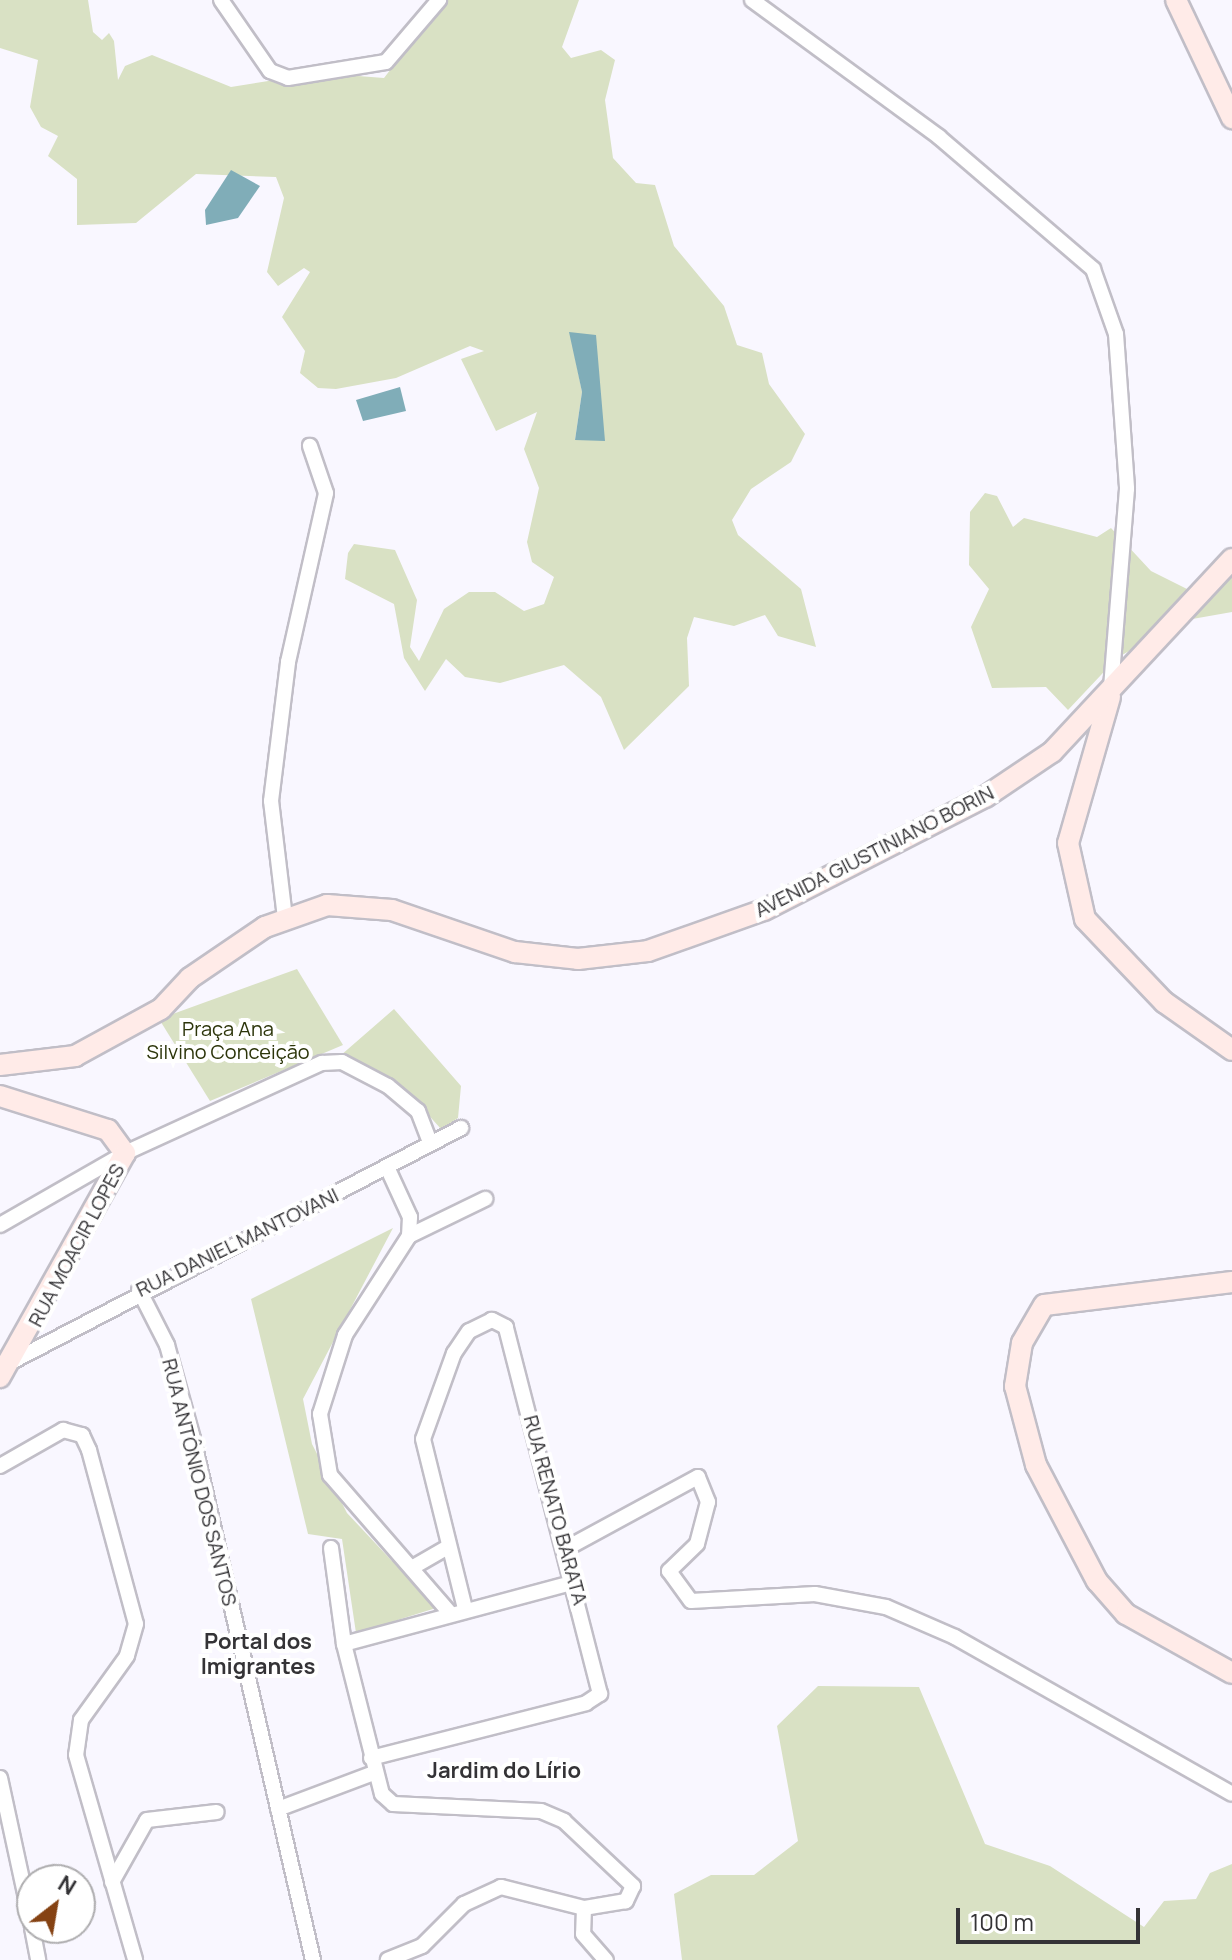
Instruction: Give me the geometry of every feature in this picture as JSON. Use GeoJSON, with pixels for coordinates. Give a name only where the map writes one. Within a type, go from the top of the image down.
{"type":"FeatureCollection","features":[{"type":"Feature","properties":{"kind":"street"},"geometry":{"type":"LineString","coordinates":[[221,0],[270,71],[288,78],[386,62],[439,0]]}},
{"type":"Feature","properties":{"kind":"street"},"geometry":{"type":"LineString","coordinates":[[752,0],[939,137],[1093,269],[1116,334],[1127,489],[1111,694],[1068,843],[1085,919],[1164,1002],[1232,1050]]}},
{"type":"Feature","properties":{"kind":"street"},"geometry":{"type":"LineString","coordinates":[[1176,0],[1232,118]]}},
{"type":"Feature","properties":{"kind":"street"},"geometry":{"type":"LineString","coordinates":[[285,918],[271,801],[288,662],[326,493],[310,446]]}},
{"type":"Feature","properties":{"kind":"street","name":"AVENIDA GIUSTINIANO BORIN"},"geometry":{"type":"LineString","coordinates":[[0,1065],[75,1056],[138,1024],[190,978],[285,918],[327,905],[392,910],[515,952],[578,959],[648,951],[764,910],[985,797],[1052,752],[1111,694],[1232,559]]}},
{"type":"Feature","properties":{"kind":"street"},"geometry":{"type":"LineString","coordinates":[[0,1225],[125,1153],[322,1063],[342,1062],[418,1111],[429,1140]]}},
{"type":"Feature","properties":{"kind":"street","name":"RUA MOACIR LOPES"},"geometry":{"type":"LineString","coordinates":[[0,1096],[108,1130],[125,1153],[15,1360],[0,1377]]}},
{"type":"Feature","properties":{"kind":"street","name":"RUA DANIEL MANTOVANI"},"geometry":{"type":"LineString","coordinates":[[15,1360],[139,1290],[387,1167],[429,1140],[461,1128]]}},
{"type":"Feature","properties":{"kind":"street"},"geometry":{"type":"LineString","coordinates":[[387,1167],[410,1217],[409,1236],[345,1335],[320,1414],[330,1475],[458,1611]]}},
{"type":"Feature","properties":{"kind":"street"},"geometry":{"type":"LineString","coordinates":[[409,1236],[485,1199]]}},
{"type":"Feature","properties":{"kind":"street"},"geometry":{"type":"LineString","coordinates":[[1232,1282],[1044,1305],[1022,1343],[1015,1386],[1036,1465],[1097,1581],[1126,1614],[1232,1673]]}},
{"type":"Feature","properties":{"kind":"street","name":"RUA ANTÔNIO DOS SANTOS"},"geometry":{"type":"LineString","coordinates":[[139,1290],[167,1345],[193,1439],[313,1960]]}},
{"type":"Feature","properties":{"kind":"street","name":"RUA RENATO BARATA"},"geometry":{"type":"LineString","coordinates":[[373,1765],[586,1703],[600,1694],[576,1582],[506,1327],[492,1320],[469,1331],[428,1412],[425,1461],[448,1547]]}},
{"type":"Feature","properties":{"kind":"street"},"geometry":{"type":"LineString","coordinates":[[0,1466],[63,1430],[82,1435],[136,1624],[127,1656],[75,1736],[135,1960]]}},
{"type":"Feature","properties":{"kind":"street"},"geometry":{"type":"LineString","coordinates":[[567,1548],[698,1477],[708,1502],[697,1544],[669,1571],[691,1601],[815,1594],[886,1607],[955,1637],[1232,1794]]}},
{"type":"Feature","properties":{"kind":"street"},"geometry":{"type":"LineString","coordinates":[[415,1566],[448,1547],[458,1611]]}},
{"type":"Feature","properties":{"kind":"street"},"geometry":{"type":"LineString","coordinates":[[331,1548],[344,1644],[373,1765],[393,1804],[518,1805],[564,1821],[627,1874],[631,1895],[584,1908],[501,1887],[464,1904],[422,1946],[388,1960]]}},
{"type":"Feature","properties":{"kind":"street"},"geometry":{"type":"LineString","coordinates":[[344,1644],[458,1611],[576,1582]]}},
{"type":"Feature","properties":{"kind":"street"},"geometry":{"type":"LineString","coordinates":[[278,1809],[373,1765]]}},
{"type":"Feature","properties":{"kind":"street"},"geometry":{"type":"LineString","coordinates":[[0,1780],[0,1789]]}},
{"type":"Feature","properties":{"kind":"street"},"geometry":{"type":"LineString","coordinates":[[0,1780],[18,1864]]}},
{"type":"Feature","properties":{"kind":"street"},"geometry":{"type":"LineString","coordinates":[[112,1882],[147,1820],[217,1812]]}},
{"type":"Feature","properties":{"kind":"street"},"geometry":{"type":"LineString","coordinates":[[584,1908],[583,1934],[606,1960]]}},
{"type":"Feature","properties":{"kind":"green space"},"geometry":{"type":"Polygon","coordinates":[[[0,0],[88,0],[93,32],[102,40],[109,33],[114,41],[118,80],[125,66],[152,55],[231,87],[319,73],[384,78],[444,0],[579,0],[562,47],[571,58],[601,50],[615,60],[605,100],[613,158],[636,183],[655,185],[674,246],[724,306],[737,345],[762,353],[769,384],[805,434],[791,462],[751,489],[732,520],[738,535],[801,589],[816,647],[778,636],[765,615],[734,626],[694,617],[687,638],[689,686],[624,750],[601,697],[564,665],[500,683],[465,677],[446,659],[425,691],[404,658],[394,604],[345,579],[348,553],[354,544],[395,550],[417,600],[410,647],[419,661],[444,609],[469,592],[495,592],[524,611],[544,604],[554,577],[532,562],[527,542],[539,488],[524,449],[537,412],[496,431],[461,359],[484,351],[470,346],[396,378],[336,389],[318,388],[300,373],[305,351],[282,317],[310,272],[304,268],[278,286],[267,272],[284,198],[276,177],[196,174],[136,223],[77,225],[77,179],[48,156],[58,136],[41,127],[30,107],[38,60],[0,48],[0,0]],[[570,332],[582,392],[575,440],[604,440],[570,332]]]}},
{"type":"Feature","properties":{"kind":"green space"},"geometry":{"type":"Polygon","coordinates":[[[985,493],[997,496],[1013,527],[1024,518],[1097,537],[1111,528],[1151,571],[1187,589],[1232,575],[1232,612],[1181,621],[1117,658],[1068,710],[1046,687],[992,688],[971,627],[989,589],[969,565],[970,512],[985,493]]]}},
{"type":"Feature","properties":{"kind":"green space","name":"Praça Ana Silvino Conceição"},"geometry":{"type":"Polygon","coordinates":[[[297,969],[343,1045],[210,1101],[159,1019],[297,969]]]}},
{"type":"Feature","properties":{"kind":"green space"},"geometry":{"type":"Polygon","coordinates":[[[394,1009],[461,1086],[458,1118],[441,1129],[416,1101],[340,1056],[394,1009]]]}},
{"type":"Feature","properties":{"kind":"green space"},"geometry":{"type":"Polygon","coordinates":[[[393,1228],[303,1399],[312,1444],[347,1513],[392,1561],[403,1557],[436,1608],[356,1633],[342,1539],[308,1534],[251,1299],[393,1228]]]}},
{"type":"Feature","properties":{"kind":"green space"},"geometry":{"type":"Polygon","coordinates":[[[818,1686],[919,1687],[985,1844],[1050,1866],[1144,1927],[1164,1901],[1196,1899],[1210,1873],[1232,1864],[1232,1960],[682,1960],[674,1894],[711,1875],[754,1875],[798,1841],[777,1726],[818,1686]]]}},
{"type":"Feature","properties":{"kind":"water"},"geometry":{"type":"Polygon","coordinates":[[[231,170],[260,186],[238,218],[206,225],[205,210],[231,170]]]}},
{"type":"Feature","properties":{"kind":"water"},"geometry":{"type":"Polygon","coordinates":[[[569,332],[596,335],[605,441],[575,440],[582,392],[569,332]]]}},
{"type":"Feature","properties":{"kind":"water"},"geometry":{"type":"Polygon","coordinates":[[[400,387],[406,411],[363,421],[356,400],[400,387]]]}},
{"type":"Feature","properties":{"kind":"district","name":"Portal dos Imigrantes"},"geometry":{"type":"Point","coordinates":[258,1654]}},
{"type":"Feature","properties":{"kind":"district","name":"Jardim do Lírio"},"geometry":{"type":"Point","coordinates":[504,1771]}}]}
